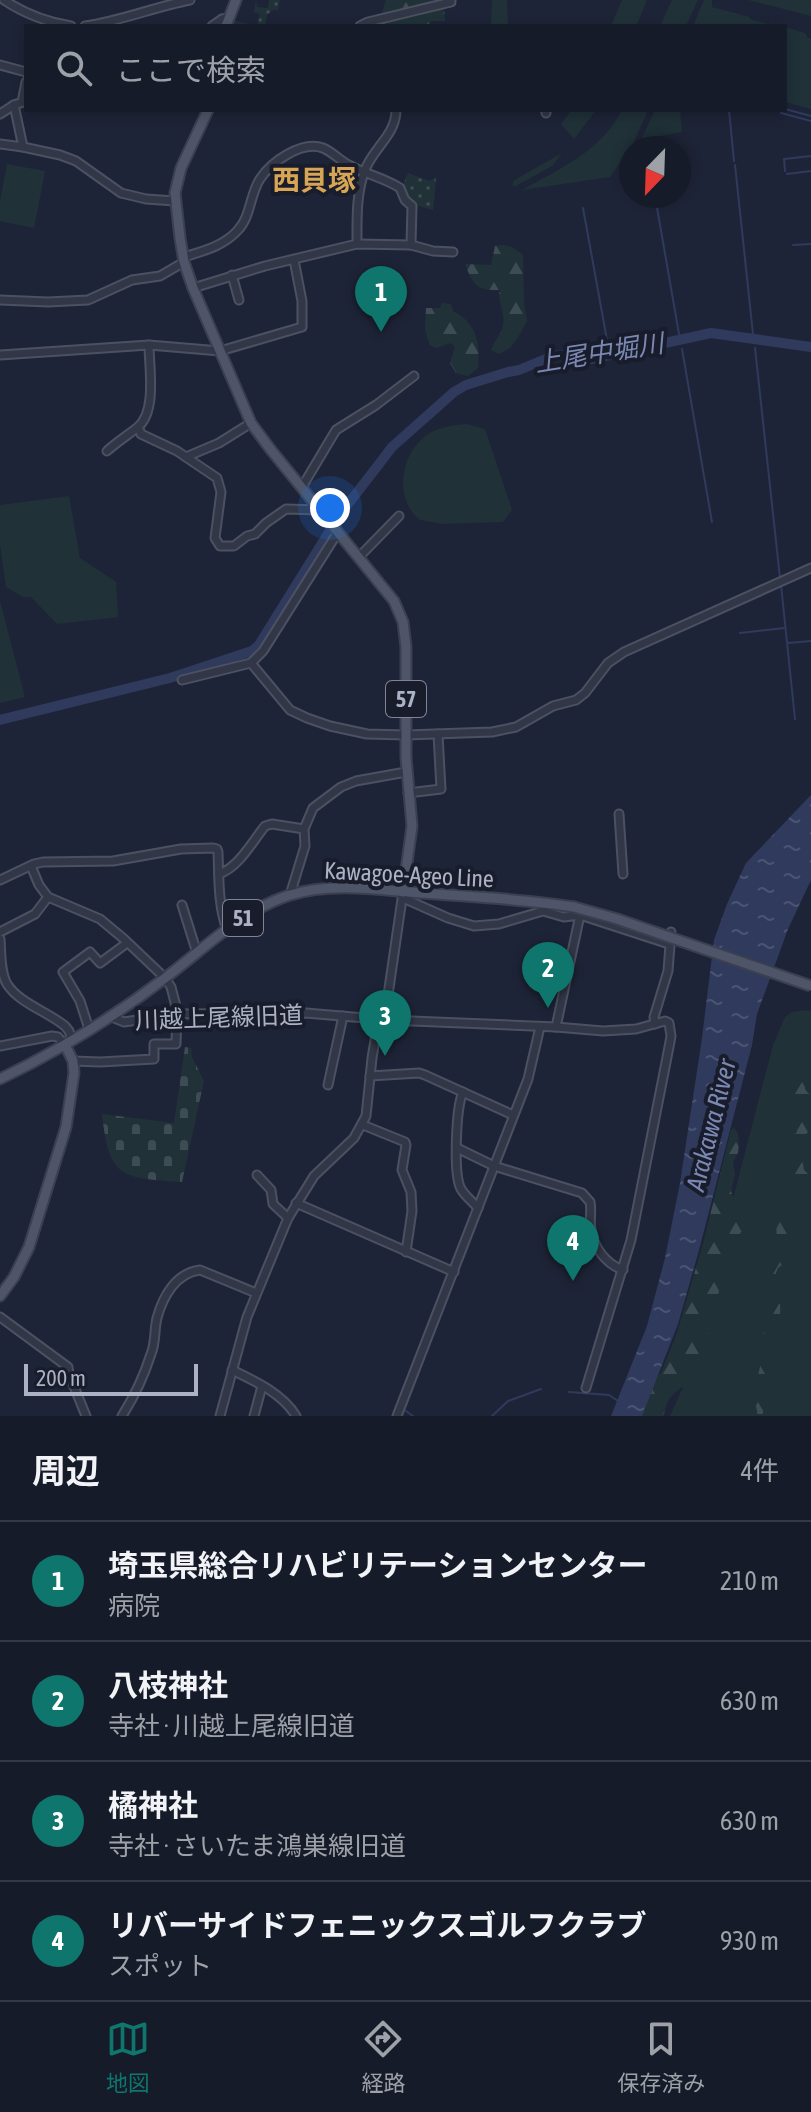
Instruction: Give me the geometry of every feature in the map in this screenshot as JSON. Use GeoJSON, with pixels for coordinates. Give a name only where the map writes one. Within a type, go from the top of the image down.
{"type":"FeatureCollection","features":[{"type":"Feature","properties":{"kind":"main road"},"geometry":{"type":"LineString","coordinates":[[227,22],[236,0]]}},
{"type":"Feature","properties":{"kind":"main road","name":"57"},"geometry":{"type":"LineString","coordinates":[[207,112],[176,186],[175,201],[184,260],[193,288],[251,423],[394,601],[403,622],[406,647],[406,772],[411,839],[403,895]]}},
{"type":"Feature","properties":{"kind":"main road","name":"Kawagoe-Ageo Line"},"geometry":{"type":"LineString","coordinates":[[0,1079],[109,1016],[255,910],[308,890],[346,888],[403,895],[521,900],[617,919],[811,986]]}},
{"type":"Feature","properties":{"kind":"main road"},"geometry":{"type":"LineString","coordinates":[[0,1296],[19,1269],[35,1231],[70,1106],[74,1073],[68,1042]]}},
{"type":"Feature","properties":{"kind":"street"},"geometry":{"type":"LineString","coordinates":[[4,0],[44,23]]}},
{"type":"Feature","properties":{"kind":"street"},"geometry":{"type":"LineString","coordinates":[[103,24],[163,3],[190,0]]}},
{"type":"Feature","properties":{"kind":"street"},"geometry":{"type":"LineString","coordinates":[[364,24],[451,0]]}},
{"type":"Feature","properties":{"kind":"street"},"geometry":{"type":"LineString","coordinates":[[0,65],[24,71]]}},
{"type":"Feature","properties":{"kind":"street"},"geometry":{"type":"LineString","coordinates":[[0,114],[21,103],[23,147]]}},
{"type":"Feature","properties":{"kind":"street"},"geometry":{"type":"LineString","coordinates":[[357,244],[357,208],[364,172],[391,131],[396,112]]}},
{"type":"Feature","properties":{"kind":"street"},"geometry":{"type":"LineString","coordinates":[[0,144],[76,161],[121,193],[132,197],[175,201]]}},
{"type":"Feature","properties":{"kind":"street"},"geometry":{"type":"LineString","coordinates":[[0,300],[88,300],[132,280],[160,276],[234,235],[243,225],[260,179],[280,160],[309,146],[324,148],[346,164],[398,186],[412,206],[411,245]]}},
{"type":"Feature","properties":{"kind":"street"},"geometry":{"type":"LineString","coordinates":[[193,288],[232,275],[357,244],[411,245],[453,252]]}},
{"type":"Feature","properties":{"kind":"street"},"geometry":{"type":"LineString","coordinates":[[0,355],[149,345],[220,351],[302,327],[302,301],[294,260]]}},
{"type":"Feature","properties":{"kind":"street"},"geometry":{"type":"LineString","coordinates":[[232,275],[239,300]]}},
{"type":"Feature","properties":{"kind":"street"},"geometry":{"type":"LineString","coordinates":[[107,451],[138,427],[151,404],[149,345]]}},
{"type":"Feature","properties":{"kind":"street"},"geometry":{"type":"LineString","coordinates":[[302,487],[336,430],[414,376]]}},
{"type":"Feature","properties":{"kind":"street"},"geometry":{"type":"LineString","coordinates":[[186,457],[219,443],[251,423]]}},
{"type":"Feature","properties":{"kind":"street"},"geometry":{"type":"LineString","coordinates":[[138,427],[141,434],[186,457],[217,478],[221,492],[215,538],[220,546],[234,546],[286,509],[320,510]]}},
{"type":"Feature","properties":{"kind":"street"},"geometry":{"type":"LineString","coordinates":[[358,558],[399,516]]}},
{"type":"Feature","properties":{"kind":"street"},"geometry":{"type":"LineString","coordinates":[[182,680],[251,663],[263,651],[335,528]]}},
{"type":"Feature","properties":{"kind":"street"},"geometry":{"type":"LineString","coordinates":[[251,663],[290,710],[330,726],[367,734],[406,735],[506,730],[553,706],[576,700],[608,663],[624,652],[811,568]]}},
{"type":"Feature","properties":{"kind":"street"},"geometry":{"type":"LineString","coordinates":[[408,793],[441,789],[438,734]]}},
{"type":"Feature","properties":{"kind":"street"},"geometry":{"type":"LineString","coordinates":[[290,895],[305,846],[304,829],[313,808],[341,787],[356,781],[406,772]]}},
{"type":"Feature","properties":{"kind":"street"},"geometry":{"type":"LineString","coordinates":[[619,814],[623,874]]}},
{"type":"Feature","properties":{"kind":"street"},"geometry":{"type":"LineString","coordinates":[[219,874],[235,864],[265,826],[272,824],[304,829]]}},
{"type":"Feature","properties":{"kind":"street"},"geometry":{"type":"LineString","coordinates":[[0,880],[31,866],[52,862],[113,861],[201,847],[217,849],[222,918],[227,930]]}},
{"type":"Feature","properties":{"kind":"street"},"geometry":{"type":"LineString","coordinates":[[31,866],[48,897],[100,919],[165,978],[171,987],[177,1014],[176,1044],[154,1044],[154,1059],[73,1061]]}},
{"type":"Feature","properties":{"kind":"street"},"geometry":{"type":"LineString","coordinates":[[220,1416],[243,1328],[288,1218],[314,1176],[346,1147],[363,1125],[380,1019],[387,1002],[403,895],[448,918],[481,926],[506,923],[543,911],[564,917],[577,911],[669,944]]}},
{"type":"Feature","properties":{"kind":"street"},"geometry":{"type":"LineString","coordinates":[[0,932],[35,914],[48,897]]}},
{"type":"Feature","properties":{"kind":"street"},"geometry":{"type":"LineString","coordinates":[[182,905],[197,953]]}},
{"type":"Feature","properties":{"kind":"street"},"geometry":{"type":"LineString","coordinates":[[556,1027],[577,911]]}},
{"type":"Feature","properties":{"kind":"street"},"geometry":{"type":"LineString","coordinates":[[655,1024],[654,1017],[668,971],[671,932]]}},
{"type":"Feature","properties":{"kind":"street"},"geometry":{"type":"LineString","coordinates":[[0,939],[7,984],[69,1031],[68,1042],[52,1036],[0,1046]]}},
{"type":"Feature","properties":{"kind":"street"},"geometry":{"type":"LineString","coordinates":[[89,1029],[80,1001],[63,972],[90,952],[100,963],[127,943]]}},
{"type":"Feature","properties":{"kind":"street","name":"川越上尾線旧道"},"geometry":{"type":"LineString","coordinates":[[109,1016],[124,1022],[177,1014],[294,1013],[380,1019]]}},
{"type":"Feature","properties":{"kind":"street"},"geometry":{"type":"LineString","coordinates":[[328,1085],[343,1016]]}},
{"type":"Feature","properties":{"kind":"street"},"geometry":{"type":"LineString","coordinates":[[380,1019],[603,1031],[626,1031],[665,1021],[670,1027],[669,1047],[637,1215],[586,1388]]}},
{"type":"Feature","properties":{"kind":"street"},"geometry":{"type":"LineString","coordinates":[[397,1416],[528,1079],[540,1027]]}},
{"type":"Feature","properties":{"kind":"street"},"geometry":{"type":"LineString","coordinates":[[370,1076],[419,1073],[513,1115]]}},
{"type":"Feature","properties":{"kind":"street"},"geometry":{"type":"LineString","coordinates":[[463,1092],[457,1112],[459,1185],[478,1208]]}},
{"type":"Feature","properties":{"kind":"street"},"geometry":{"type":"LineString","coordinates":[[363,1125],[405,1142],[402,1170],[411,1192],[412,1211],[406,1252]]}},
{"type":"Feature","properties":{"kind":"street"},"geometry":{"type":"LineString","coordinates":[[457,1148],[494,1166],[578,1191],[587,1197],[592,1209],[591,1232],[598,1249],[609,1263],[623,1270]]}},
{"type":"Feature","properties":{"kind":"street"},"geometry":{"type":"LineString","coordinates":[[257,1175],[271,1190],[273,1204],[288,1218]]}},
{"type":"Feature","properties":{"kind":"street"},"geometry":{"type":"LineString","coordinates":[[296,1203],[454,1272]]}},
{"type":"Feature","properties":{"kind":"street"},"geometry":{"type":"LineString","coordinates":[[122,1416],[153,1351],[162,1305],[178,1278],[200,1270],[256,1293]]}},
{"type":"Feature","properties":{"kind":"street"},"geometry":{"type":"LineString","coordinates":[[0,1317],[68,1367],[86,1416]]}},
{"type":"Feature","properties":{"kind":"street"},"geometry":{"type":"LineString","coordinates":[[232,1370],[279,1397],[296,1416]]}},
{"type":"Feature","properties":{"kind":"street"},"geometry":{"type":"LineString","coordinates":[[254,1416],[262,1386]]}},
{"type":"Feature","properties":{"kind":"green space"},"geometry":{"type":"Polygon","coordinates":[[[256,0],[257,7],[268,8],[269,0],[280,0],[278,10],[267,15],[265,24],[258,24],[260,14],[254,12],[256,0]]]}},
{"type":"Feature","properties":{"kind":"green space"},"geometry":{"type":"Polygon","coordinates":[[[386,0],[443,0],[381,16],[386,0]]]}},
{"type":"Feature","properties":{"kind":"green space"},"geometry":{"type":"Polygon","coordinates":[[[492,0],[507,0],[508,24],[491,24],[492,0]]]}},
{"type":"Feature","properties":{"kind":"green space"},"geometry":{"type":"Polygon","coordinates":[[[622,0],[647,0],[637,24],[612,24],[622,0]]]}},
{"type":"Feature","properties":{"kind":"green space"},"geometry":{"type":"Polygon","coordinates":[[[672,0],[698,0],[687,24],[661,24],[672,0]]]}},
{"type":"Feature","properties":{"kind":"green space"},"geometry":{"type":"Polygon","coordinates":[[[704,0],[712,0],[712,7],[768,24],[694,24],[704,0]]]}},
{"type":"Feature","properties":{"kind":"green space"},"geometry":{"type":"Polygon","coordinates":[[[748,0],[811,0],[811,16],[748,0]]]}},
{"type":"Feature","properties":{"kind":"green space"},"geometry":{"type":"Polygon","coordinates":[[[444,7],[445,21],[377,24],[444,7]]]}},
{"type":"Feature","properties":{"kind":"green space"},"geometry":{"type":"Polygon","coordinates":[[[787,28],[811,38],[811,109],[787,103],[787,28]]]}},
{"type":"Feature","properties":{"kind":"green space"},"geometry":{"type":"Polygon","coordinates":[[[570,112],[594,112],[574,139],[561,124],[570,112]]]}},
{"type":"Feature","properties":{"kind":"green space"},"geometry":{"type":"Polygon","coordinates":[[[621,112],[647,112],[637,136],[619,136],[619,164],[610,177],[522,190],[579,157],[603,137],[621,112]]]}},
{"type":"Feature","properties":{"kind":"green space"},"geometry":{"type":"Polygon","coordinates":[[[654,112],[680,112],[682,132],[643,136],[654,112]]]}},
{"type":"Feature","properties":{"kind":"green space"},"geometry":{"type":"Polygon","coordinates":[[[562,153],[552,166],[513,186],[513,181],[562,153]]]}},
{"type":"Feature","properties":{"kind":"green space"},"geometry":{"type":"Polygon","coordinates":[[[7,164],[45,171],[34,228],[0,221],[0,201],[7,164]]]}},
{"type":"Feature","properties":{"kind":"green space"},"geometry":{"type":"Polygon","coordinates":[[[408,173],[429,181],[436,178],[433,210],[414,203],[405,193],[402,188],[408,173]]]}},
{"type":"Feature","properties":{"kind":"green space"},"geometry":{"type":"Polygon","coordinates":[[[503,245],[523,255],[527,321],[510,348],[499,354],[491,350],[503,325],[500,290],[481,288],[465,264],[491,265],[495,246],[503,245]]]}},
{"type":"Feature","properties":{"kind":"green space"},"geometry":{"type":"Polygon","coordinates":[[[442,303],[451,304],[453,311],[467,322],[475,335],[478,368],[468,376],[456,373],[450,363],[455,347],[451,343],[436,348],[430,345],[425,330],[426,308],[440,308],[442,303]]]}},
{"type":"Feature","properties":{"kind":"green space"},"geometry":{"type":"Polygon","coordinates":[[[467,424],[485,429],[512,510],[503,522],[443,524],[420,520],[412,512],[404,492],[404,470],[408,459],[413,449],[430,433],[448,426],[467,424]]]}},
{"type":"Feature","properties":{"kind":"green space"},"geometry":{"type":"Polygon","coordinates":[[[69,496],[80,558],[116,582],[118,617],[57,624],[31,597],[23,597],[6,587],[0,545],[0,505],[69,496]]]}},
{"type":"Feature","properties":{"kind":"green space"},"geometry":{"type":"Polygon","coordinates":[[[0,601],[25,697],[0,703],[0,601]]]}},
{"type":"Feature","properties":{"kind":"green space"},"geometry":{"type":"Polygon","coordinates":[[[811,1011],[811,1416],[670,1416],[691,1369],[773,1045],[785,1017],[792,1012],[811,1011]]]}},
{"type":"Feature","properties":{"kind":"green space"},"geometry":{"type":"Polygon","coordinates":[[[185,1047],[191,1048],[204,1081],[182,1182],[132,1176],[122,1171],[109,1151],[102,1114],[174,1123],[185,1047]]]}},
{"type":"Feature","properties":{"kind":"green space"},"geometry":{"type":"Polygon","coordinates":[[[800,1080],[805,1080],[805,1089],[811,1093],[811,1129],[804,1136],[811,1137],[811,1158],[803,1164],[808,1174],[807,1182],[800,1188],[787,1177],[785,1168],[794,1158],[794,1135],[797,1132],[791,1109],[794,1106],[794,1087],[800,1080]]]}},
{"type":"Feature","properties":{"kind":"green space"},"geometry":{"type":"Polygon","coordinates":[[[734,1128],[739,1143],[733,1162],[735,1174],[731,1191],[740,1208],[742,1231],[727,1250],[699,1371],[695,1380],[670,1398],[664,1416],[640,1416],[677,1333],[734,1128]]]}},
{"type":"Feature","properties":{"kind":"green space"},"geometry":{"type":"Polygon","coordinates":[[[780,1219],[794,1223],[795,1232],[788,1244],[791,1252],[789,1261],[778,1268],[775,1279],[772,1301],[780,1304],[780,1319],[776,1341],[769,1356],[764,1349],[762,1317],[775,1262],[772,1247],[777,1240],[776,1223],[780,1219]]]}},
{"type":"Feature","properties":{"kind":"green space"},"geometry":{"type":"Polygon","coordinates":[[[762,1359],[775,1364],[768,1363],[763,1368],[765,1373],[769,1373],[771,1382],[766,1382],[769,1388],[766,1391],[762,1390],[766,1403],[762,1416],[757,1416],[753,1394],[758,1386],[762,1359]]]}},
{"type":"Feature","properties":{"kind":"water","name":"Arakawa River"},"geometry":{"type":"Polygon","coordinates":[[[811,795],[811,880],[788,929],[757,1014],[752,1045],[678,1324],[642,1416],[611,1416],[647,1326],[665,1258],[680,1183],[714,940],[746,863],[811,795]]]}},
{"type":"Feature","properties":{"kind":"waterway"},"geometry":{"type":"LineString","coordinates":[[787,110],[811,116]]}},
{"type":"Feature","properties":{"kind":"waterway"},"geometry":{"type":"LineString","coordinates":[[729,112],[734,161]]}},
{"type":"Feature","properties":{"kind":"waterway"},"geometry":{"type":"LineString","coordinates":[[781,113],[811,121]]}},
{"type":"Feature","properties":{"kind":"waterway"},"geometry":{"type":"LineString","coordinates":[[785,171],[784,159],[811,156]]}},
{"type":"Feature","properties":{"kind":"waterway"},"geometry":{"type":"LineString","coordinates":[[735,165],[753,334]]}},
{"type":"Feature","properties":{"kind":"waterway"},"geometry":{"type":"LineString","coordinates":[[787,174],[811,171]]}},
{"type":"Feature","properties":{"kind":"waterway"},"geometry":{"type":"LineString","coordinates":[[583,208],[609,351]]}},
{"type":"Feature","properties":{"kind":"waterway"},"geometry":{"type":"LineString","coordinates":[[657,208],[679,334]]}},
{"type":"Feature","properties":{"kind":"waterway"},"geometry":{"type":"LineString","coordinates":[[793,245],[811,244]]}},
{"type":"Feature","properties":{"kind":"waterway","name":"上尾中堀川"},"geometry":{"type":"LineString","coordinates":[[0,720],[170,678],[252,651],[259,645],[341,513],[392,447],[466,385],[519,370],[553,356],[591,359],[711,333],[811,347]]}},
{"type":"Feature","properties":{"kind":"waterway"},"geometry":{"type":"LineString","coordinates":[[755,348],[780,578]]}},
{"type":"Feature","properties":{"kind":"waterway"},"geometry":{"type":"LineString","coordinates":[[682,349],[712,522]]}},
{"type":"Feature","properties":{"kind":"waterway"},"geometry":{"type":"LineString","coordinates":[[781,585],[795,719]]}},
{"type":"Feature","properties":{"kind":"waterway"},"geometry":{"type":"LineString","coordinates":[[740,633],[784,628]]}},
{"type":"Feature","properties":{"kind":"waterway"},"geometry":{"type":"LineString","coordinates":[[788,643],[811,641]]}},
{"type":"Feature","properties":{"kind":"waterway"},"geometry":{"type":"LineString","coordinates":[[492,1416],[508,1401],[541,1389]]}},
{"type":"Feature","properties":{"kind":"waterway"},"geometry":{"type":"LineString","coordinates":[[569,1392],[609,1395],[618,1401]]}},
{"type":"Feature","properties":{"kind":"waterway"},"geometry":{"type":"LineString","coordinates":[[406,1411],[413,1416]]}},
{"type":"Feature","properties":{"kind":"place","name":"埼玉県総合リハビリテーションセンター"},"geometry":{"type":"Point","coordinates":[381,332]}},
{"type":"Feature","properties":{"kind":"place","name":"八枝神社"},"geometry":{"type":"Point","coordinates":[548,1008]}},
{"type":"Feature","properties":{"kind":"place","name":"橘神社"},"geometry":{"type":"Point","coordinates":[385,1056]}},
{"type":"Feature","properties":{"kind":"place","name":"リバーサイドフェニックスゴルフクラブ"},"geometry":{"type":"Point","coordinates":[573,1281]}},
{"type":"Feature","properties":{"kind":"district","name":"西貝塚"},"geometry":{"type":"Point","coordinates":[314,180]}}]}
